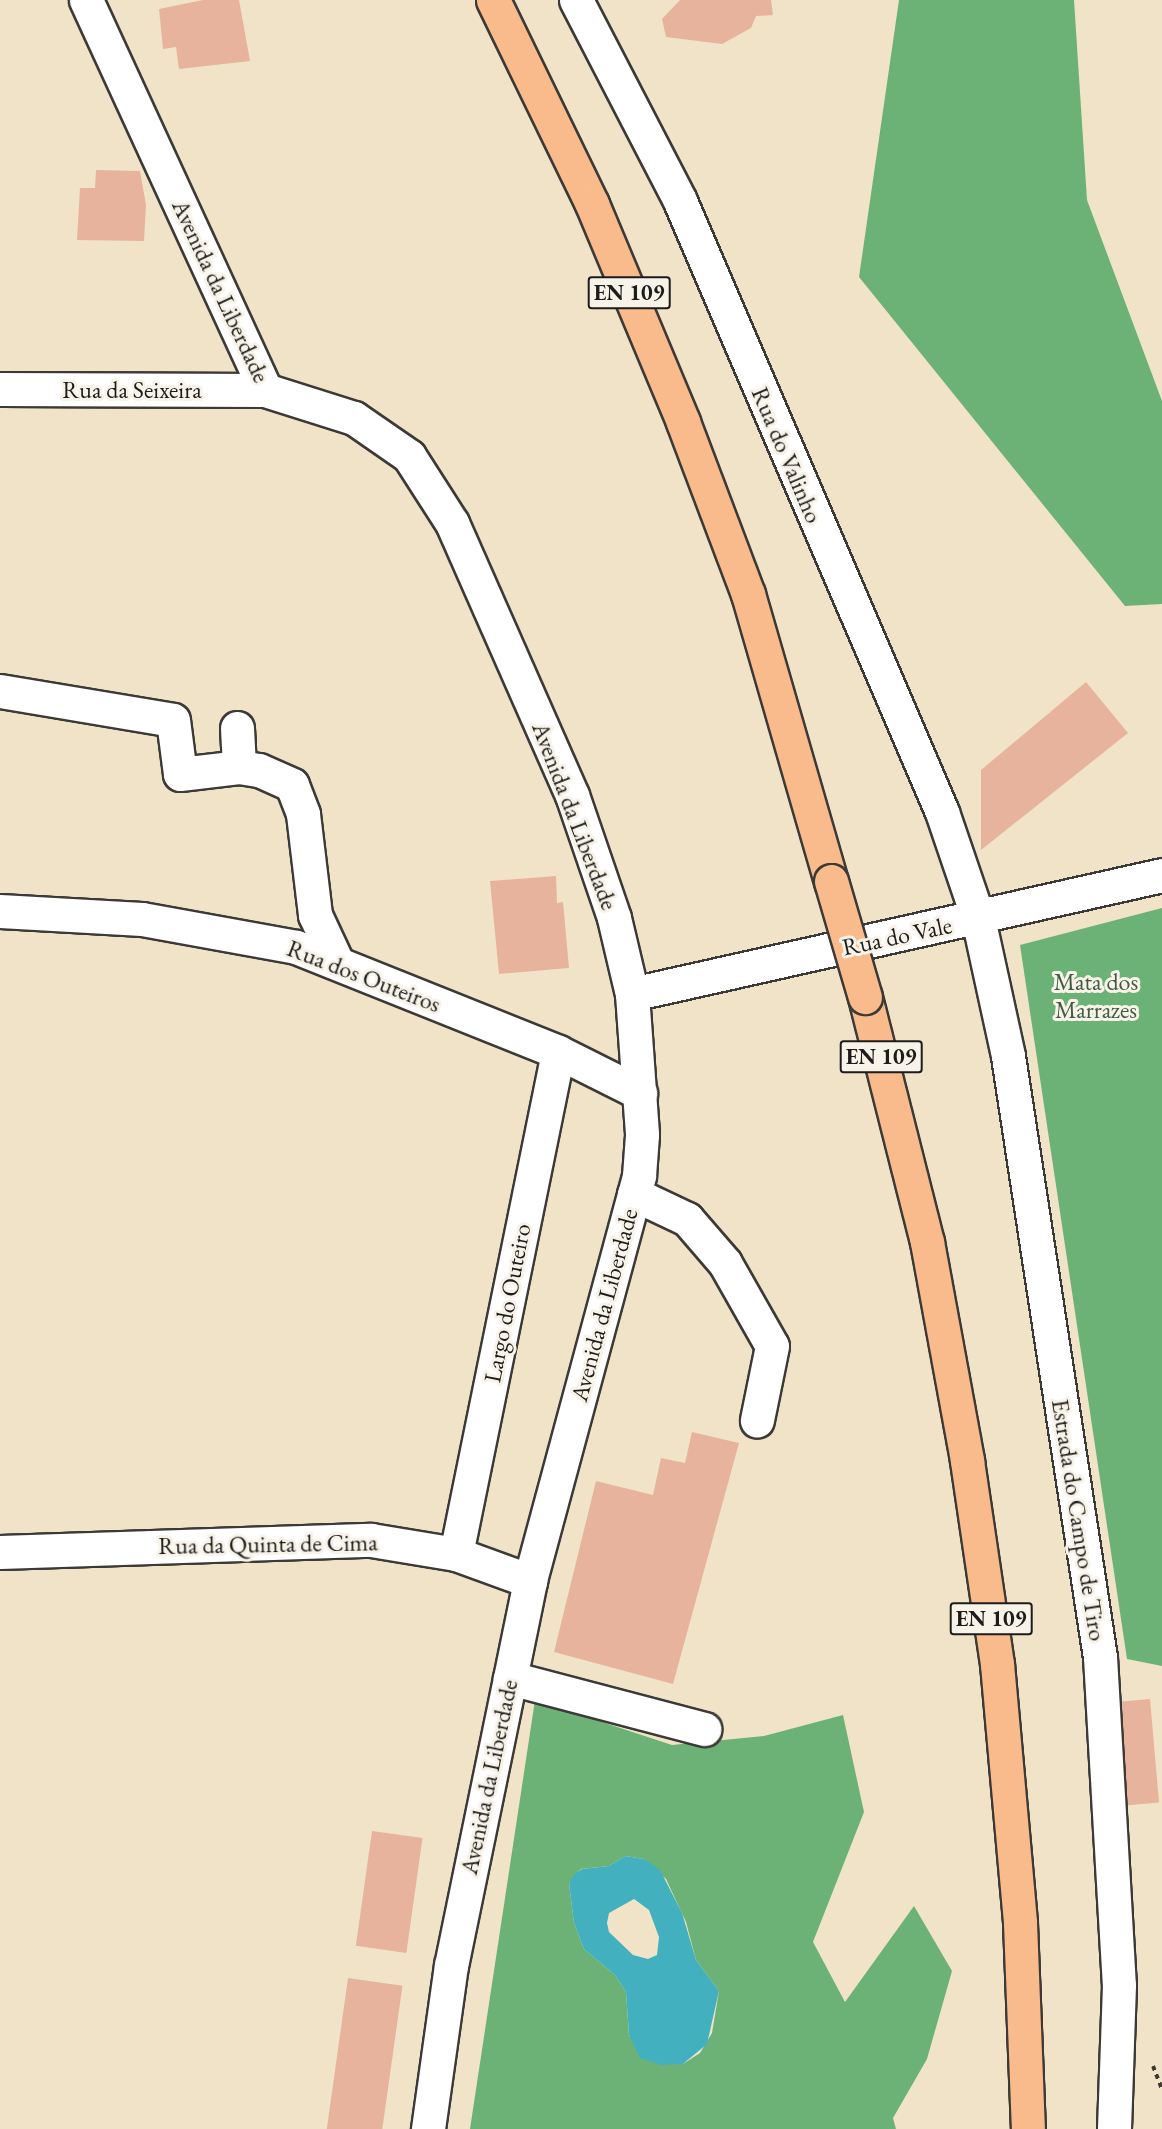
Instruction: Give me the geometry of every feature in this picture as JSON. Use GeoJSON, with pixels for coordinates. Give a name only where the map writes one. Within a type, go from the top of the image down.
{"type":"FeatureCollection","features":[{"type":"Feature","properties":{"kind":"main road","name":"EN 109"},"geometry":{"type":"LineString","coordinates":[[493,0],[592,204],[683,422],[748,594],[865,997],[927,1242],[994,1641],[1020,1923],[1028,2129]]}},
{"type":"Feature","properties":{"kind":"street","name":"Avenida da Liberdade"},"geometry":{"type":"LineString","coordinates":[[86,0],[265,390],[354,418],[374,429],[409,456],[441,501],[572,795],[603,878],[632,994],[642,1135],[634,1194],[530,1581],[451,1965],[428,2129]]}},
{"type":"Feature","properties":{"kind":"street","name":"Rua do Valinho"},"geometry":{"type":"LineString","coordinates":[[576,0],[680,201],[942,812],[978,918]]}},
{"type":"Feature","properties":{"kind":"street","name":"Rua da Seixeira"},"geometry":{"type":"LineString","coordinates":[[0,389],[265,390]]}},
{"type":"Feature","properties":{"kind":"street"},"geometry":{"type":"LineString","coordinates":[[0,691],[173,720],[180,774],[239,767],[259,770],[292,785],[303,814],[315,915],[336,960]]}},
{"type":"Feature","properties":{"kind":"street"},"geometry":{"type":"LineString","coordinates":[[237,728],[239,767]]}},
{"type":"Feature","properties":{"kind":"street","name":"Rua do Vale"},"geometry":{"type":"LineString","coordinates":[[632,994],[1162,875]]}},
{"type":"Feature","properties":{"kind":"street","name":"Rua dos Outeiros"},"geometry":{"type":"LineString","coordinates":[[0,911],[142,919],[296,947],[336,960],[558,1052],[640,1093]]}},
{"type":"Feature","properties":{"kind":"street","name":"Estrada do Campo de Tiro"},"geometry":{"type":"LineString","coordinates":[[978,918],[1008,1056],[1100,1657],[1119,1985],[1114,2129]]}},
{"type":"Feature","properties":{"kind":"street","name":"Largo do Outeiro"},"geometry":{"type":"LineString","coordinates":[[456,1554],[558,1052]]}},
{"type":"Feature","properties":{"kind":"street"},"geometry":{"type":"LineString","coordinates":[[634,1194],[687,1219],[725,1263],[772,1346],[757,1420]]}},
{"type":"Feature","properties":{"kind":"street","name":"Rua da Quinta de Cima"},"geometry":{"type":"LineString","coordinates":[[0,1552],[322,1539],[371,1540],[456,1554],[530,1581]]}},
{"type":"Feature","properties":{"kind":"street"},"geometry":{"type":"LineString","coordinates":[[510,1678],[704,1729]]}},
{"type":"Feature","properties":{"kind":"green space"},"geometry":{"type":"Polygon","coordinates":[[[899,0],[1074,0],[1087,200],[1162,401],[1162,604],[1125,606],[859,277],[899,0]]]}},
{"type":"Feature","properties":{"kind":"green space","name":"Mata dos Marrazes"},"geometry":{"type":"Polygon","coordinates":[[[1162,908],[1162,1666],[1127,1659],[1020,945],[1162,908]]]}},
{"type":"Feature","properties":{"kind":"green space"},"geometry":{"type":"Polygon","coordinates":[[[535,1700],[672,1745],[764,1736],[843,1715],[864,1812],[813,1942],[845,2002],[914,1906],[952,1971],[927,2059],[893,2118],[896,2129],[470,2129],[535,1700]],[[625,1856],[609,1866],[581,1869],[569,1883],[574,1923],[584,1949],[615,1975],[626,1992],[629,2036],[683,2064],[700,2053],[712,2033],[719,1991],[696,1960],[686,1922],[666,1879],[644,1859],[625,1856]]]}},
{"type":"Feature","properties":{"kind":"water"},"geometry":{"type":"Polygon","coordinates":[[[625,1856],[644,1859],[660,1870],[682,1913],[696,1960],[719,1991],[707,2044],[683,2064],[661,2065],[640,2058],[629,2035],[626,1992],[615,1975],[584,1949],[574,1923],[569,1883],[582,1869],[609,1866],[625,1856]],[[634,1899],[609,1913],[607,1923],[609,1932],[633,1955],[648,1959],[657,1955],[659,1937],[649,1910],[634,1899]]]}},
{"type":"Feature","properties":{"kind":"building"},"geometry":{"type":"Polygon","coordinates":[[[203,0],[239,0],[250,61],[179,69],[176,47],[163,49],[159,9],[203,0]]]}},
{"type":"Feature","properties":{"kind":"building"},"geometry":{"type":"Polygon","coordinates":[[[680,0],[771,0],[773,15],[756,16],[751,28],[722,44],[666,37],[662,19],[680,0]]]}},
{"type":"Feature","properties":{"kind":"building"},"geometry":{"type":"Polygon","coordinates":[[[96,170],[140,171],[146,205],[144,241],[77,240],[80,188],[95,188],[96,170]]]}},
{"type":"Feature","properties":{"kind":"building"},"geometry":{"type":"Polygon","coordinates":[[[1086,682],[1128,733],[981,850],[981,770],[1086,682]]]}},
{"type":"Feature","properties":{"kind":"building"},"geometry":{"type":"Polygon","coordinates":[[[556,876],[557,903],[563,902],[569,968],[499,974],[490,881],[556,876]]]}},
{"type":"Feature","properties":{"kind":"building"},"geometry":{"type":"Polygon","coordinates":[[[692,1432],[739,1443],[673,1684],[554,1652],[596,1481],[653,1495],[661,1458],[685,1463],[692,1432]]]}},
{"type":"Feature","properties":{"kind":"building"},"geometry":{"type":"Polygon","coordinates":[[[1150,1699],[1159,1803],[1122,1806],[1113,1702],[1150,1699]]]}},
{"type":"Feature","properties":{"kind":"building"},"geometry":{"type":"Polygon","coordinates":[[[372,1831],[423,1838],[406,1953],[356,1946],[372,1831]]]}},
{"type":"Feature","properties":{"kind":"building"},"geometry":{"type":"Polygon","coordinates":[[[348,1978],[402,1986],[382,2129],[327,2129],[348,1978]]]}}]}
